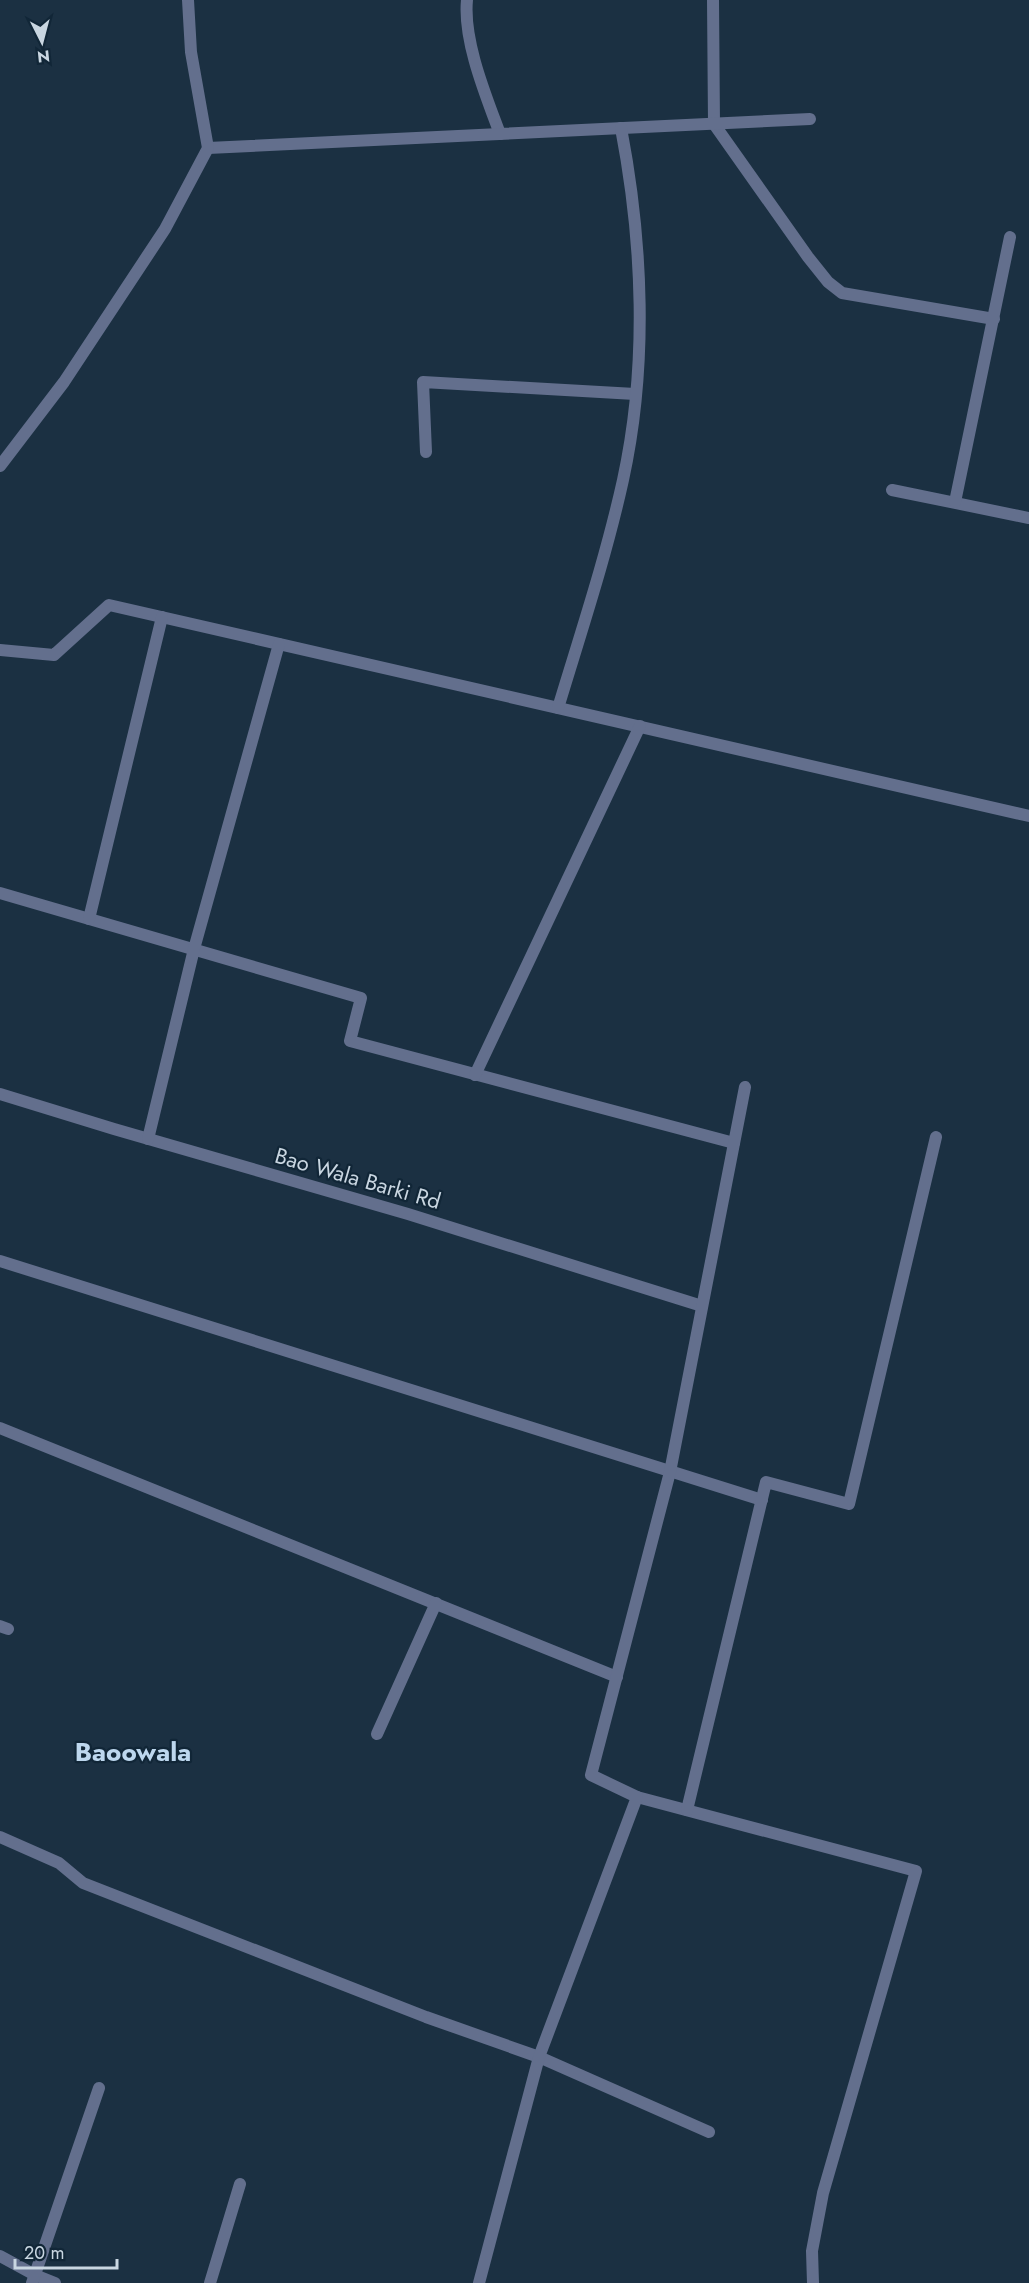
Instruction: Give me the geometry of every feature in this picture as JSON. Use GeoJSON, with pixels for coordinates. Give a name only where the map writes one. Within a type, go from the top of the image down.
{"type":"FeatureCollection","features":[{"type":"Feature","properties":{"kind":"street"},"geometry":{"type":"LineString","coordinates":[[0,466],[64,382],[165,229],[208,148],[191,52],[188,0]]}},
{"type":"Feature","properties":{"kind":"street"},"geometry":{"type":"LineString","coordinates":[[467,0],[466,10],[476,68],[500,134]]}},
{"type":"Feature","properties":{"kind":"street"},"geometry":{"type":"LineString","coordinates":[[713,0],[714,124],[828,282],[842,293],[994,319]]}},
{"type":"Feature","properties":{"kind":"street"},"geometry":{"type":"LineString","coordinates":[[208,148],[810,119]]}},
{"type":"Feature","properties":{"kind":"street"},"geometry":{"type":"LineString","coordinates":[[558,708],[597,581],[623,479],[635,394],[639,272],[632,185],[621,128]]}},
{"type":"Feature","properties":{"kind":"street"},"geometry":{"type":"LineString","coordinates":[[956,502],[1010,237]]}},
{"type":"Feature","properties":{"kind":"street"},"geometry":{"type":"LineString","coordinates":[[426,452],[423,382],[635,394]]}},
{"type":"Feature","properties":{"kind":"street"},"geometry":{"type":"LineString","coordinates":[[892,490],[1029,518]]}},
{"type":"Feature","properties":{"kind":"street"},"geometry":{"type":"LineString","coordinates":[[0,650],[54,655],[109,605],[1029,816]]}},
{"type":"Feature","properties":{"kind":"street"},"geometry":{"type":"LineString","coordinates":[[89,919],[162,617]]}},
{"type":"Feature","properties":{"kind":"street"},"geometry":{"type":"LineString","coordinates":[[148,1139],[194,949],[279,644]]}},
{"type":"Feature","properties":{"kind":"street"},"geometry":{"type":"LineString","coordinates":[[475,1075],[640,726]]}},
{"type":"Feature","properties":{"kind":"street"},"geometry":{"type":"LineString","coordinates":[[0,893],[361,998],[350,1041],[734,1143]]}},
{"type":"Feature","properties":{"kind":"street"},"geometry":{"type":"LineString","coordinates":[[745,1087],[670,1472],[591,1775],[637,1797],[916,1871],[823,2193],[812,2251],[813,2283]]}},
{"type":"Feature","properties":{"kind":"street","name":"Bao Wala Barki Rd"},"geometry":{"type":"LineString","coordinates":[[0,1094],[408,1214],[702,1306]]}},
{"type":"Feature","properties":{"kind":"street"},"geometry":{"type":"LineString","coordinates":[[687,1810],[766,1482],[849,1504],[936,1137]]}},
{"type":"Feature","properties":{"kind":"street"},"geometry":{"type":"LineString","coordinates":[[0,1261],[762,1500]]}},
{"type":"Feature","properties":{"kind":"street"},"geometry":{"type":"LineString","coordinates":[[0,1428],[617,1677]]}},
{"type":"Feature","properties":{"kind":"street"},"geometry":{"type":"LineString","coordinates":[[377,1734],[436,1603]]}},
{"type":"Feature","properties":{"kind":"street"},"geometry":{"type":"LineString","coordinates":[[479,2283],[540,2056],[637,1797]]}},
{"type":"Feature","properties":{"kind":"street"},"geometry":{"type":"LineString","coordinates":[[0,1837],[59,1863],[83,1883],[426,2017],[540,2056],[709,2132]]}},
{"type":"Feature","properties":{"kind":"street"},"geometry":{"type":"LineString","coordinates":[[33,2279],[99,2088]]}},
{"type":"Feature","properties":{"kind":"street"},"geometry":{"type":"LineString","coordinates":[[210,2283],[240,2184]]}},
{"type":"Feature","properties":{"kind":"street"},"geometry":{"type":"LineString","coordinates":[[0,2256],[33,2279],[55,2283]]}},
{"type":"Feature","properties":{"kind":"district","name":"Baoowala"},"geometry":{"type":"Point","coordinates":[133,1752]}}]}
